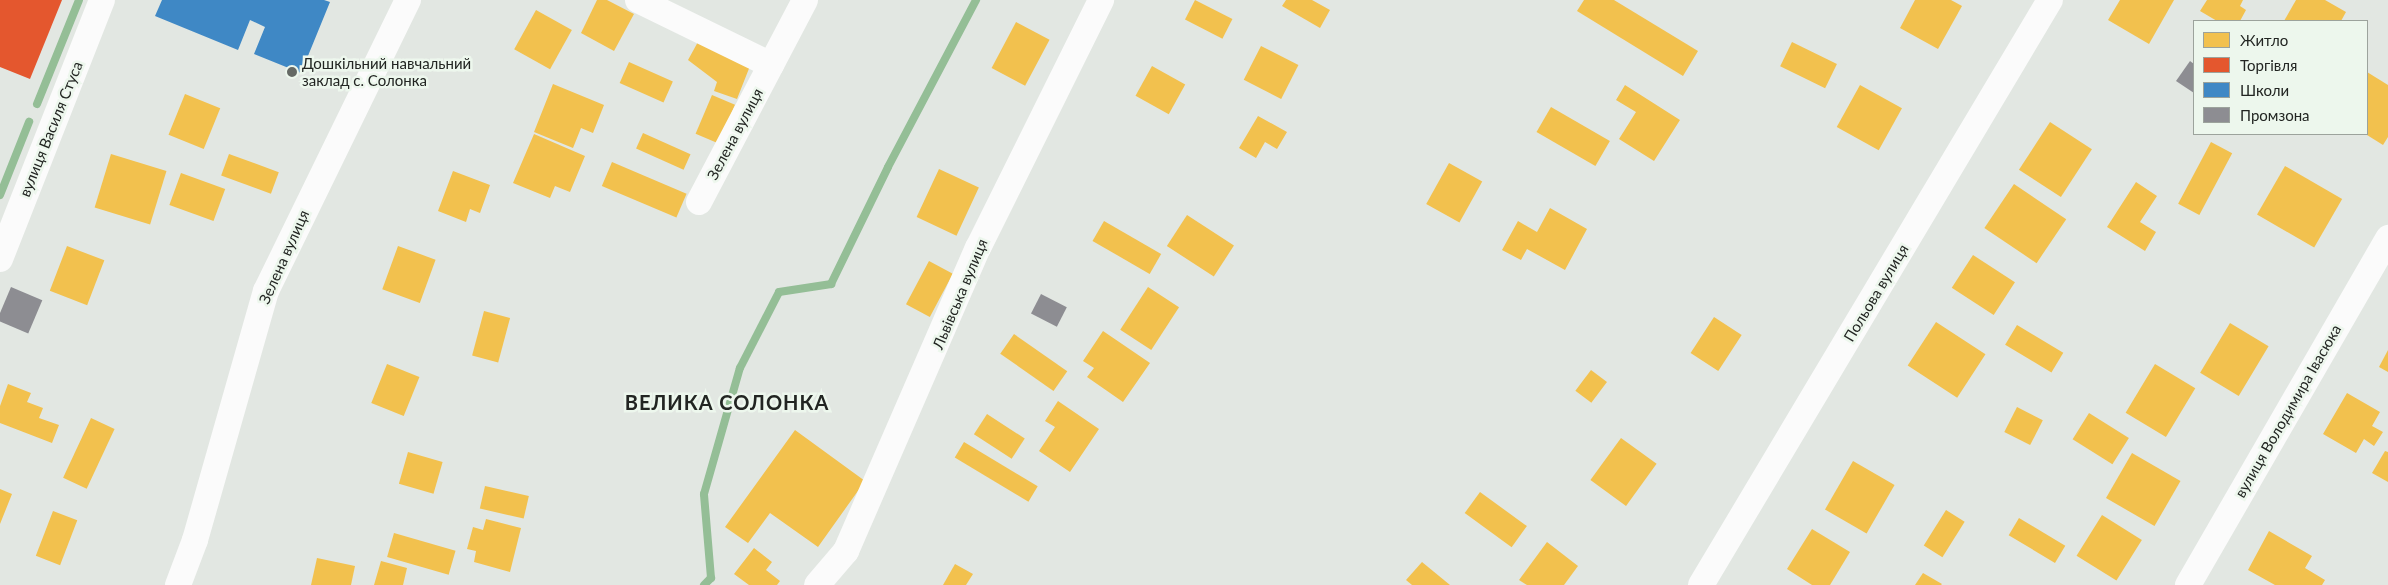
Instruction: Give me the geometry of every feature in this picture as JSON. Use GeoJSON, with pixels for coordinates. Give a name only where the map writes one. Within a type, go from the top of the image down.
{"type":"FeatureCollection","features":[{"type":"Feature","properties":{"kind":"street","name":"вулиця Василя Стуса"},"geometry":{"type":"LineString","coordinates":[[0,258],[102,0]]}},
{"type":"Feature","properties":{"kind":"street","name":"Зелена вулиця"},"geometry":{"type":"LineString","coordinates":[[178,585],[195,540],[266,291],[408,0]]}},
{"type":"Feature","properties":{"kind":"street"},"geometry":{"type":"LineString","coordinates":[[638,0],[771,65]]}},
{"type":"Feature","properties":{"kind":"street","name":"Зелена вулиця"},"geometry":{"type":"LineString","coordinates":[[699,202],[806,0]]}},
{"type":"Feature","properties":{"kind":"street","name":"Львівська вулиця"},"geometry":{"type":"LineString","coordinates":[[817,585],[846,550],[978,248],[1101,0]]}},
{"type":"Feature","properties":{"kind":"street","name":"Польова вулиця"},"geometry":{"type":"LineString","coordinates":[[1701,585],[2050,0]]}},
{"type":"Feature","properties":{"kind":"street","name":"вулиця Володимира Івасюка"},"geometry":{"type":"LineString","coordinates":[[2188,585],[2388,238]]}},
{"type":"Feature","properties":{"kind":"building: Житло"},"geometry":{"type":"Polygon","coordinates":[[[597,0],[607,0],[634,14],[614,51],[581,33],[597,0]]]}},
{"type":"Feature","properties":{"kind":"building: Житло"},"geometry":{"type":"Polygon","coordinates":[[[1195,0],[1232,19],[1222,39],[1185,20],[1195,0]]]}},
{"type":"Feature","properties":{"kind":"building: Житло"},"geometry":{"type":"Polygon","coordinates":[[[1286,0],[1312,0],[1330,10],[1320,28],[1282,6],[1286,0]]]}},
{"type":"Feature","properties":{"kind":"building: Житло"},"geometry":{"type":"Polygon","coordinates":[[[1584,0],[1614,0],[1698,51],[1683,76],[1577,11],[1584,0]]]}},
{"type":"Feature","properties":{"kind":"building: Житло"},"geometry":{"type":"Polygon","coordinates":[[[1915,0],[1951,0],[1962,6],[1938,49],[1900,28],[1915,0]]]}},
{"type":"Feature","properties":{"kind":"building: Житло"},"geometry":{"type":"Polygon","coordinates":[[[2120,0],[2174,0],[2149,44],[2108,20],[2120,0]]]}},
{"type":"Feature","properties":{"kind":"building: Житло"},"geometry":{"type":"Polygon","coordinates":[[[2207,0],[2243,0],[2240,6],[2246,10],[2241,20],[2215,20],[2200,11],[2207,0]]]}},
{"type":"Feature","properties":{"kind":"building: Житло"},"geometry":{"type":"Polygon","coordinates":[[[2296,0],[2325,0],[2346,12],[2342,20],[2285,20],[2296,0]]]}},
{"type":"Feature","properties":{"kind":"building: Житло"},"geometry":{"type":"Polygon","coordinates":[[[536,10],[572,30],[550,69],[514,49],[536,10]]]}},
{"type":"Feature","properties":{"kind":"building: Житло"},"geometry":{"type":"Polygon","coordinates":[[[1016,22],[1050,40],[1025,86],[992,68],[1016,22]]]}},
{"type":"Feature","properties":{"kind":"building: Житло"},"geometry":{"type":"Polygon","coordinates":[[[699,40],[750,66],[737,99],[714,91],[717,82],[688,60],[699,40]]]}},
{"type":"Feature","properties":{"kind":"building: Житло"},"geometry":{"type":"Polygon","coordinates":[[[1792,42],[1837,64],[1825,88],[1780,66],[1792,42]]]}},
{"type":"Feature","properties":{"kind":"building: Житло"},"geometry":{"type":"Polygon","coordinates":[[[1261,46],[1298,65],[1281,99],[1244,80],[1261,46]]]}},
{"type":"Feature","properties":{"kind":"building: Житло"},"geometry":{"type":"Polygon","coordinates":[[[629,62],[673,82],[663,103],[620,83],[629,62]]]}},
{"type":"Feature","properties":{"kind":"building: Житло"},"geometry":{"type":"Polygon","coordinates":[[[1152,66],[1185,84],[1169,114],[1136,96],[1152,66]]]}},
{"type":"Feature","properties":{"kind":"building: Житло"},"geometry":{"type":"Polygon","coordinates":[[[2368,73],[2388,85],[2388,137],[2383,145],[2367,135],[2368,73]]]}},
{"type":"Feature","properties":{"kind":"building: Житло"},"geometry":{"type":"Polygon","coordinates":[[[553,84],[604,105],[593,133],[581,128],[573,148],[534,132],[553,84]]]}},
{"type":"Feature","properties":{"kind":"building: Житло"},"geometry":{"type":"Polygon","coordinates":[[[1625,85],[1680,120],[1654,161],[1619,139],[1636,112],[1616,100],[1625,85]]]}},
{"type":"Feature","properties":{"kind":"building: Житло"},"geometry":{"type":"Polygon","coordinates":[[[1860,85],[1902,108],[1879,150],[1837,127],[1860,85]]]}},
{"type":"Feature","properties":{"kind":"building: Житло"},"geometry":{"type":"Polygon","coordinates":[[[185,94],[220,108],[204,149],[169,135],[185,94]]]}},
{"type":"Feature","properties":{"kind":"building: Житло"},"geometry":{"type":"Polygon","coordinates":[[[712,95],[735,105],[719,143],[696,134],[712,95]]]}},
{"type":"Feature","properties":{"kind":"building: Житло"},"geometry":{"type":"Polygon","coordinates":[[[1551,107],[1610,141],[1595,166],[1536,132],[1551,107]]]}},
{"type":"Feature","properties":{"kind":"building: Житло"},"geometry":{"type":"Polygon","coordinates":[[[1258,116],[1287,132],[1277,149],[1265,142],[1256,158],[1239,148],[1258,116]]]}},
{"type":"Feature","properties":{"kind":"building: Житло"},"geometry":{"type":"Polygon","coordinates":[[[2050,122],[2092,149],[2061,197],[2019,170],[2050,122]]]}},
{"type":"Feature","properties":{"kind":"building: Житло"},"geometry":{"type":"Polygon","coordinates":[[[643,133],[691,154],[684,170],[636,149],[643,133]]]}},
{"type":"Feature","properties":{"kind":"building: Житло"},"geometry":{"type":"Polygon","coordinates":[[[534,134],[585,156],[570,192],[555,186],[550,198],[513,183],[534,134]]]}},
{"type":"Feature","properties":{"kind":"building: Житло"},"geometry":{"type":"Polygon","coordinates":[[[2211,142],[2232,153],[2199,215],[2178,204],[2211,142]]]}},
{"type":"Feature","properties":{"kind":"building: Житло"},"geometry":{"type":"Polygon","coordinates":[[[111,154],[166,171],[150,225],[95,208],[111,154]]]}},
{"type":"Feature","properties":{"kind":"building: Житло"},"geometry":{"type":"Polygon","coordinates":[[[229,154],[279,172],[271,194],[221,176],[229,154]]]}},
{"type":"Feature","properties":{"kind":"building: Житло"},"geometry":{"type":"Polygon","coordinates":[[[612,162],[687,194],[676,218],[602,186],[612,162]]]}},
{"type":"Feature","properties":{"kind":"building: Житло"},"geometry":{"type":"Polygon","coordinates":[[[1449,163],[1482,181],[1459,223],[1426,204],[1449,163]]]}},
{"type":"Feature","properties":{"kind":"building: Житло"},"geometry":{"type":"Polygon","coordinates":[[[2285,166],[2342,199],[2314,247],[2257,214],[2285,166]]]}},
{"type":"Feature","properties":{"kind":"building: Житло"},"geometry":{"type":"Polygon","coordinates":[[[939,169],[979,188],[956,236],[917,217],[939,169]]]}},
{"type":"Feature","properties":{"kind":"building: Житло"},"geometry":{"type":"Polygon","coordinates":[[[453,171],[490,185],[480,213],[470,209],[466,222],[438,211],[453,171]]]}},
{"type":"Feature","properties":{"kind":"building: Житло"},"geometry":{"type":"Polygon","coordinates":[[[181,173],[225,189],[214,221],[169,205],[181,173]]]}},
{"type":"Feature","properties":{"kind":"building: Житло"},"geometry":{"type":"Polygon","coordinates":[[[2136,182],[2157,196],[2140,222],[2156,232],[2145,251],[2107,227],[2136,182]]]}},
{"type":"Feature","properties":{"kind":"building: Житло"},"geometry":{"type":"Polygon","coordinates":[[[2014,184],[2066,219],[2037,263],[1984,228],[2014,184]]]}},
{"type":"Feature","properties":{"kind":"building: Житло"},"geometry":{"type":"Polygon","coordinates":[[[1550,208],[1587,229],[1565,270],[1527,249],[1521,260],[1502,250],[1518,221],[1537,232],[1550,208]]]}},
{"type":"Feature","properties":{"kind":"building: Житло"},"geometry":{"type":"Polygon","coordinates":[[[1187,215],[1234,245],[1214,277],[1167,246],[1187,215]]]}},
{"type":"Feature","properties":{"kind":"building: Житло"},"geometry":{"type":"Polygon","coordinates":[[[1104,221],[1161,254],[1150,274],[1092,241],[1104,221]]]}},
{"type":"Feature","properties":{"kind":"building: Житло"},"geometry":{"type":"Polygon","coordinates":[[[67,246],[104,260],[87,305],[50,291],[67,246]]]}},
{"type":"Feature","properties":{"kind":"building: Житло"},"geometry":{"type":"Polygon","coordinates":[[[398,246],[436,260],[420,303],[382,289],[398,246]]]}},
{"type":"Feature","properties":{"kind":"building: Житло"},"geometry":{"type":"Polygon","coordinates":[[[1973,255],[2015,282],[1994,315],[1952,288],[1973,255]]]}},
{"type":"Feature","properties":{"kind":"building: Житло"},"geometry":{"type":"Polygon","coordinates":[[[929,261],[953,274],[930,317],[906,304],[929,261]]]}},
{"type":"Feature","properties":{"kind":"building: Житло"},"geometry":{"type":"Polygon","coordinates":[[[1148,287],[1179,307],[1151,350],[1120,330],[1148,287]]]}},
{"type":"Feature","properties":{"kind":"building: Житло"},"geometry":{"type":"Polygon","coordinates":[[[484,311],[510,318],[498,362],[472,355],[484,311]]]}},
{"type":"Feature","properties":{"kind":"building: Житло"},"geometry":{"type":"Polygon","coordinates":[[[1714,317],[1742,335],[1718,371],[1691,353],[1714,317]]]}},
{"type":"Feature","properties":{"kind":"building: Житло"},"geometry":{"type":"Polygon","coordinates":[[[1936,322],[1985,354],[1957,398],[1908,366],[1936,322]]]}},
{"type":"Feature","properties":{"kind":"building: Житло"},"geometry":{"type":"Polygon","coordinates":[[[2230,323],[2269,346],[2239,396],[2200,373],[2230,323]]]}},
{"type":"Feature","properties":{"kind":"building: Житло"},"geometry":{"type":"Polygon","coordinates":[[[2017,325],[2063,353],[2051,373],[2005,345],[2017,325]]]}},
{"type":"Feature","properties":{"kind":"building: Житло"},"geometry":{"type":"Polygon","coordinates":[[[1103,331],[1150,363],[1123,402],[1087,377],[1094,368],[1083,361],[1103,331]]]}},
{"type":"Feature","properties":{"kind":"building: Житло"},"geometry":{"type":"Polygon","coordinates":[[[1014,334],[1067,371],[1053,391],[1000,354],[1014,334]]]}},
{"type":"Feature","properties":{"kind":"building: Житло"},"geometry":{"type":"Polygon","coordinates":[[[2388,350],[2388,372],[2379,367],[2388,350]]]}},
{"type":"Feature","properties":{"kind":"building: Житло"},"geometry":{"type":"Polygon","coordinates":[[[387,364],[419,377],[404,416],[371,403],[387,364]]]}},
{"type":"Feature","properties":{"kind":"building: Житло"},"geometry":{"type":"Polygon","coordinates":[[[2155,364],[2195,388],[2166,437],[2126,413],[2155,364]]]}},
{"type":"Feature","properties":{"kind":"building: Житло"},"geometry":{"type":"Polygon","coordinates":[[[1591,370],[1607,382],[1591,403],[1575,391],[1591,370]]]}},
{"type":"Feature","properties":{"kind":"building: Житло"},"geometry":{"type":"Polygon","coordinates":[[[8,384],[31,393],[27,402],[43,408],[39,418],[59,425],[52,443],[0,423],[0,406],[8,384]]]}},
{"type":"Feature","properties":{"kind":"building: Житло"},"geometry":{"type":"Polygon","coordinates":[[[2347,393],[2380,412],[2372,426],[2383,432],[2374,446],[2364,439],[2356,453],[2323,434],[2347,393]]]}},
{"type":"Feature","properties":{"kind":"building: Житло"},"geometry":{"type":"Polygon","coordinates":[[[1058,401],[1099,429],[1070,472],[1039,451],[1055,427],[1045,421],[1058,401]]]}},
{"type":"Feature","properties":{"kind":"building: Житло"},"geometry":{"type":"Polygon","coordinates":[[[2017,407],[2043,420],[2030,445],[2004,432],[2017,407]]]}},
{"type":"Feature","properties":{"kind":"building: Житло"},"geometry":{"type":"Polygon","coordinates":[[[2089,413],[2129,438],[2112,464],[2073,439],[2089,413]]]}},
{"type":"Feature","properties":{"kind":"building: Житло"},"geometry":{"type":"Polygon","coordinates":[[[987,414],[1025,439],[1012,459],[974,434],[987,414]]]}},
{"type":"Feature","properties":{"kind":"building: Житло"},"geometry":{"type":"Polygon","coordinates":[[[91,418],[115,429],[87,489],[63,478],[91,418]]]}},
{"type":"Feature","properties":{"kind":"building: Житло"},"geometry":{"type":"Polygon","coordinates":[[[795,430],[865,481],[818,547],[770,513],[748,543],[725,527],[795,430]]]}},
{"type":"Feature","properties":{"kind":"building: Житло"},"geometry":{"type":"Polygon","coordinates":[[[1621,438],[1657,464],[1626,506],[1590,480],[1621,438]]]}},
{"type":"Feature","properties":{"kind":"building: Житло"},"geometry":{"type":"Polygon","coordinates":[[[964,442],[1038,486],[1028,502],[955,457],[964,442]]]}},
{"type":"Feature","properties":{"kind":"building: Житло"},"geometry":{"type":"Polygon","coordinates":[[[2385,451],[2388,452],[2388,482],[2372,473],[2385,451]]]}},
{"type":"Feature","properties":{"kind":"building: Житло"},"geometry":{"type":"Polygon","coordinates":[[[408,452],[443,462],[434,494],[399,484],[408,452]]]}},
{"type":"Feature","properties":{"kind":"building: Житло"},"geometry":{"type":"Polygon","coordinates":[[[2132,453],[2180,481],[2154,526],[2106,498],[2132,453]]]}},
{"type":"Feature","properties":{"kind":"building: Житло"},"geometry":{"type":"Polygon","coordinates":[[[1853,461],[1895,485],[1867,533],[1825,509],[1853,461]]]}},
{"type":"Feature","properties":{"kind":"building: Житло"},"geometry":{"type":"Polygon","coordinates":[[[485,486],[529,496],[524,519],[480,508],[485,486]]]}},
{"type":"Feature","properties":{"kind":"building: Житло"},"geometry":{"type":"Polygon","coordinates":[[[0,489],[12,494],[0,524],[0,489]]]}},
{"type":"Feature","properties":{"kind":"building: Житло"},"geometry":{"type":"Polygon","coordinates":[[[1480,492],[1527,526],[1512,547],[1465,513],[1480,492]]]}},
{"type":"Feature","properties":{"kind":"building: Житло"},"geometry":{"type":"Polygon","coordinates":[[[1946,510],[1965,522],[1942,557],[1924,546],[1946,510]]]}},
{"type":"Feature","properties":{"kind":"building: Житло"},"geometry":{"type":"Polygon","coordinates":[[[53,511],[77,520],[60,565],[36,556],[53,511]]]}},
{"type":"Feature","properties":{"kind":"building: Житло"},"geometry":{"type":"Polygon","coordinates":[[[2102,515],[2142,540],[2116,581],[2077,556],[2102,515]]]}},
{"type":"Feature","properties":{"kind":"building: Житло"},"geometry":{"type":"Polygon","coordinates":[[[2019,518],[2065,546],[2055,563],[2009,535],[2019,518]]]}},
{"type":"Feature","properties":{"kind":"building: Житло"},"geometry":{"type":"Polygon","coordinates":[[[486,519],[521,528],[510,572],[474,562],[476,551],[467,549],[473,527],[483,530],[486,519]]]}},
{"type":"Feature","properties":{"kind":"building: Житло"},"geometry":{"type":"Polygon","coordinates":[[[1812,529],[1850,552],[1830,585],[1812,585],[1787,569],[1812,529]]]}},
{"type":"Feature","properties":{"kind":"building: Житло"},"geometry":{"type":"Polygon","coordinates":[[[2269,531],[2312,556],[2305,568],[2325,580],[2322,585],[2275,585],[2248,570],[2269,531]]]}},
{"type":"Feature","properties":{"kind":"building: Житло"},"geometry":{"type":"Polygon","coordinates":[[[394,533],[456,551],[449,575],[387,557],[394,533]]]}},
{"type":"Feature","properties":{"kind":"building: Житло"},"geometry":{"type":"Polygon","coordinates":[[[1547,542],[1578,566],[1564,585],[1527,585],[1519,580],[1547,542]]]}},
{"type":"Feature","properties":{"kind":"building: Житло"},"geometry":{"type":"Polygon","coordinates":[[[754,548],[772,562],[766,570],[780,581],[777,585],[749,585],[734,574],[754,548]]]}},
{"type":"Feature","properties":{"kind":"building: Житло"},"geometry":{"type":"Polygon","coordinates":[[[317,558],[355,566],[351,585],[311,585],[317,558]]]}},
{"type":"Feature","properties":{"kind":"building: Житло"},"geometry":{"type":"Polygon","coordinates":[[[381,561],[407,568],[403,585],[374,585],[381,561]]]}},
{"type":"Feature","properties":{"kind":"building: Житло"},"geometry":{"type":"Polygon","coordinates":[[[1422,562],[1450,585],[1412,585],[1406,580],[1422,562]]]}},
{"type":"Feature","properties":{"kind":"building: Житло"},"geometry":{"type":"Polygon","coordinates":[[[955,564],[973,574],[966,585],[943,585],[955,564]]]}},
{"type":"Feature","properties":{"kind":"building: Житло"},"geometry":{"type":"Polygon","coordinates":[[[1923,573],[1942,584],[1915,585],[1923,573]]]}},
{"type":"Feature","properties":{"kind":"building: Торгівля"},"geometry":{"type":"Polygon","coordinates":[[[0,0],[62,0],[30,79],[0,67],[0,0]]]}},
{"type":"Feature","properties":{"kind":"building: Школи"},"geometry":{"type":"Polygon","coordinates":[[[162,0],[324,0],[330,2],[301,73],[254,54],[265,27],[250,20],[238,50],[155,16],[162,0]]]}},
{"type":"Feature","properties":{"kind":"building: Промзона"},"geometry":{"type":"Polygon","coordinates":[[[2190,61],[2193,63],[2193,92],[2176,81],[2190,61]]]}},
{"type":"Feature","properties":{"kind":"building: Промзона"},"geometry":{"type":"Polygon","coordinates":[[[11,287],[42,300],[28,333],[0,321],[0,313],[11,287]]]}},
{"type":"Feature","properties":{"kind":"building: Промзона"},"geometry":{"type":"Polygon","coordinates":[[[1041,294],[1067,307],[1057,327],[1031,314],[1041,294]]]}},
{"type":"Feature","properties":{"kind":"waterway"},"geometry":{"type":"LineString","coordinates":[[37,104],[79,0]]}},
{"type":"Feature","properties":{"kind":"waterway"},"geometry":{"type":"LineString","coordinates":[[704,585],[711,578],[704,494],[740,368],[779,292],[831,284],[888,167],[976,0]]}},
{"type":"Feature","properties":{"kind":"waterway"},"geometry":{"type":"LineString","coordinates":[[0,195],[29,122]]}},
{"type":"Feature","properties":{"kind":"place","name":"Дошкільний навчальний заклад с. Солонка"},"geometry":{"type":"Point","coordinates":[292,72]}},
{"type":"Feature","properties":{"kind":"district","name":"ВЕЛИКА СОЛОНКА"},"geometry":{"type":"Point","coordinates":[727,402]}}]}
